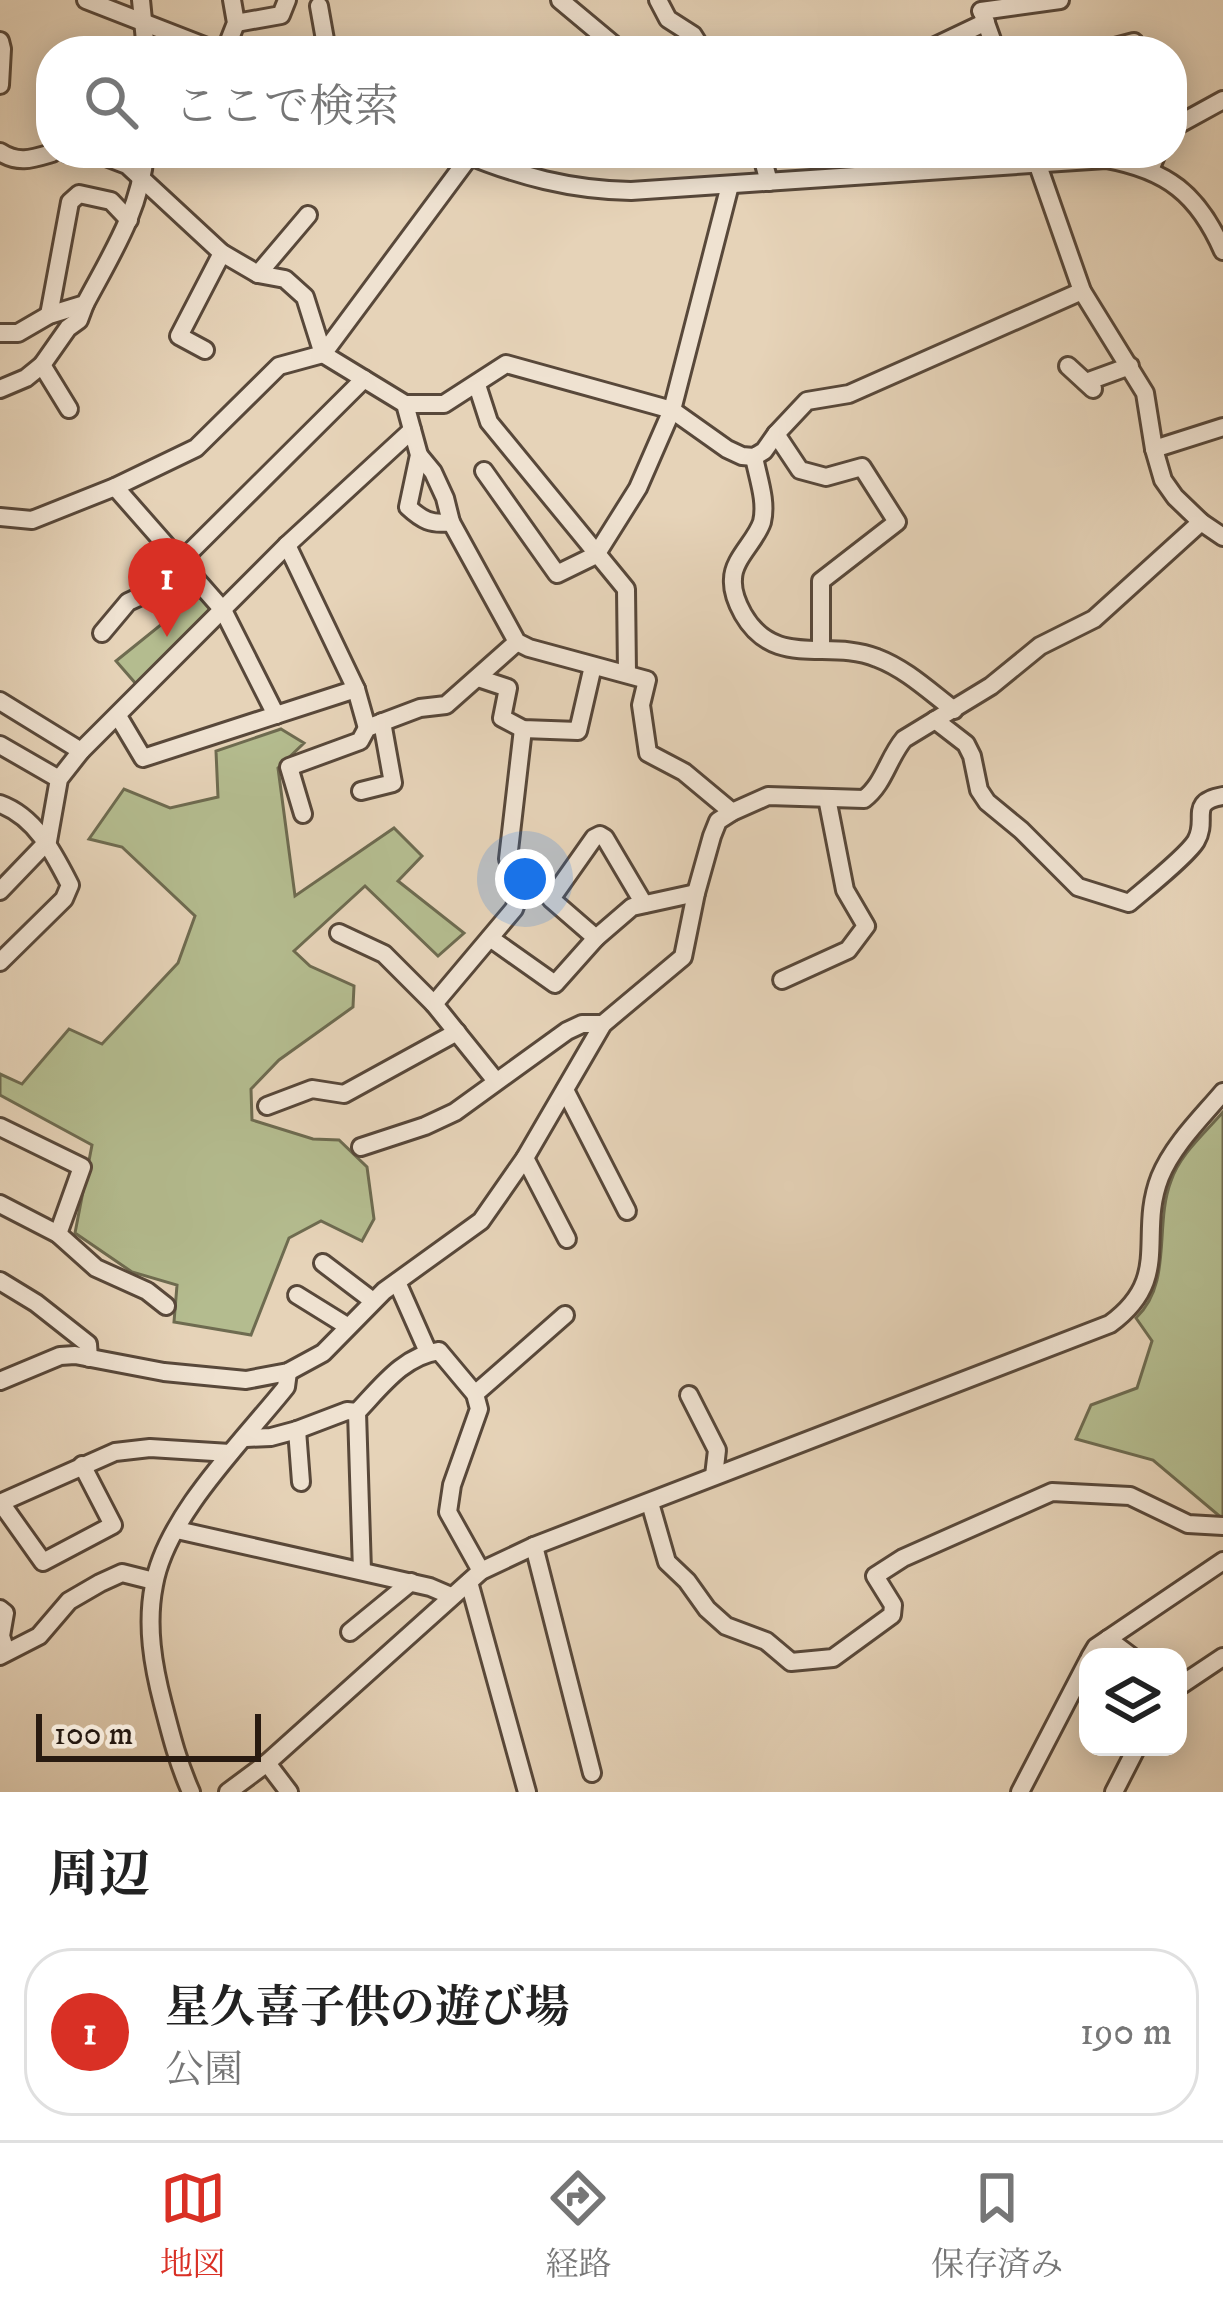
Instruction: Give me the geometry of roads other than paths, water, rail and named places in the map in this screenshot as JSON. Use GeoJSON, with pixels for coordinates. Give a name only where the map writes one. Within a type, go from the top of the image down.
{"type":"FeatureCollection","features":[{"type":"Feature","properties":{"kind":"street"},"geometry":{"type":"LineString","coordinates":[[86,0],[180,36]]}},
{"type":"Feature","properties":{"kind":"street"},"geometry":{"type":"LineString","coordinates":[[141,0],[145,36]]}},
{"type":"Feature","properties":{"kind":"street"},"geometry":{"type":"LineString","coordinates":[[229,36],[236,23],[232,0]]}},
{"type":"Feature","properties":{"kind":"street"},"geometry":{"type":"LineString","coordinates":[[236,23],[281,16],[286,0]]}},
{"type":"Feature","properties":{"kind":"street"},"geometry":{"type":"LineString","coordinates":[[560,0],[603,36]]}},
{"type":"Feature","properties":{"kind":"street"},"geometry":{"type":"LineString","coordinates":[[658,0],[668,19],[694,36]]}},
{"type":"Feature","properties":{"kind":"street"},"geometry":{"type":"LineString","coordinates":[[946,36],[982,11],[1060,0]]}},
{"type":"Feature","properties":{"kind":"street"},"geometry":{"type":"LineString","coordinates":[[319,6],[324,36]]}},
{"type":"Feature","properties":{"kind":"street"},"geometry":{"type":"LineString","coordinates":[[0,41],[0,86]]}},
{"type":"Feature","properties":{"kind":"street"},"geometry":{"type":"LineString","coordinates":[[1187,118],[1223,100]]}},
{"type":"Feature","properties":{"kind":"street"},"geometry":{"type":"LineString","coordinates":[[0,152],[15,160],[36,157]]}},
{"type":"Feature","properties":{"kind":"street"},"geometry":{"type":"LineString","coordinates":[[130,168],[222,253],[259,274],[285,279],[305,297],[323,354],[405,404],[444,404],[506,364],[672,410],[727,449],[754,458],[807,400],[848,394],[1082,291]]}},
{"type":"Feature","properties":{"kind":"street"},"geometry":{"type":"LineString","coordinates":[[0,389],[42,365],[79,320],[129,220],[144,168]]}},
{"type":"Feature","properties":{"kind":"street"},"geometry":{"type":"LineString","coordinates":[[0,517],[32,520],[196,448],[279,366],[323,354],[457,168]]}},
{"type":"Feature","properties":{"kind":"street"},"geometry":{"type":"LineString","coordinates":[[501,168],[528,178],[597,190],[662,191],[924,168]]}},
{"type":"Feature","properties":{"kind":"street"},"geometry":{"type":"LineString","coordinates":[[765,168],[769,182]]}},
{"type":"Feature","properties":{"kind":"street"},"geometry":{"type":"LineString","coordinates":[[1039,168],[1082,291],[1144,393],[1162,480],[1201,522],[1223,537]]}},
{"type":"Feature","properties":{"kind":"street"},"geometry":{"type":"LineString","coordinates":[[1159,168],[1196,205],[1223,251]]}},
{"type":"Feature","properties":{"kind":"street"},"geometry":{"type":"LineString","coordinates":[[484,471],[557,574],[596,555],[638,488],[672,410],[730,185]]}},
{"type":"Feature","properties":{"kind":"street"},"geometry":{"type":"LineString","coordinates":[[50,315],[70,202],[80,194],[111,200],[129,220]]}},
{"type":"Feature","properties":{"kind":"street"},"geometry":{"type":"LineString","coordinates":[[259,274],[308,215]]}},
{"type":"Feature","properties":{"kind":"street"},"geometry":{"type":"LineString","coordinates":[[205,350],[178,336],[222,253]]}},
{"type":"Feature","properties":{"kind":"street"},"geometry":{"type":"LineString","coordinates":[[0,333],[18,333],[50,315],[85,304]]}},
{"type":"Feature","properties":{"kind":"street"},"geometry":{"type":"LineString","coordinates":[[42,365],[69,409]]}},
{"type":"Feature","properties":{"kind":"street"},"geometry":{"type":"LineString","coordinates":[[1068,365],[1090,387],[1130,366]]}},
{"type":"Feature","properties":{"kind":"street"},"geometry":{"type":"LineString","coordinates":[[102,633],[128,602],[182,560],[364,379]]}},
{"type":"Feature","properties":{"kind":"street"},"geometry":{"type":"LineString","coordinates":[[477,385],[489,422],[626,589],[627,673]]}},
{"type":"Feature","properties":{"kind":"street"},"geometry":{"type":"LineString","coordinates":[[405,404],[419,455],[433,472],[451,522],[517,642],[647,680],[641,705],[648,753],[684,772],[732,812]]}},
{"type":"Feature","properties":{"kind":"street"},"geometry":{"type":"LineString","coordinates":[[1154,449],[1223,428]]}},
{"type":"Feature","properties":{"kind":"street"},"geometry":{"type":"LineString","coordinates":[[1,888],[48,841],[59,779],[81,751],[287,545],[412,430]]}},
{"type":"Feature","properties":{"kind":"street"},"geometry":{"type":"LineString","coordinates":[[776,434],[800,470],[826,477],[862,466],[897,522],[821,581],[821,650]]}},
{"type":"Feature","properties":{"kind":"street"},"geometry":{"type":"LineString","coordinates":[[419,455],[408,507],[434,524],[451,522]]}},
{"type":"Feature","properties":{"kind":"street"},"geometry":{"type":"LineString","coordinates":[[754,458],[764,503],[761,523],[732,577],[738,605],[750,627],[763,640],[780,647],[872,655],[898,667],[954,710]]}},
{"type":"Feature","properties":{"kind":"street"},"geometry":{"type":"LineString","coordinates":[[115,487],[224,610],[276,715]]}},
{"type":"Feature","properties":{"kind":"street"},"geometry":{"type":"LineString","coordinates":[[0,1382],[60,1356],[245,1380],[288,1372],[322,1353],[373,1301],[481,1220],[525,1158],[603,1024],[683,957],[718,821],[768,796],[863,799],[872,793],[904,740],[991,686],[1040,646],[1094,619],[1201,522]]}},
{"type":"Feature","properties":{"kind":"street"},"geometry":{"type":"LineString","coordinates":[[287,545],[374,725],[393,783],[361,791]]}},
{"type":"Feature","properties":{"kind":"street"},"geometry":{"type":"LineString","coordinates":[[303,814],[289,767],[360,741],[374,725],[420,708],[446,705],[517,642]]}},
{"type":"Feature","properties":{"kind":"street"},"geometry":{"type":"LineString","coordinates":[[478,678],[508,688],[502,718],[524,729],[578,731],[593,667]]}},
{"type":"Feature","properties":{"kind":"street"},"geometry":{"type":"LineString","coordinates":[[118,716],[143,758],[356,689]]}},
{"type":"Feature","properties":{"kind":"street"},"geometry":{"type":"LineString","coordinates":[[0,701],[81,751]]}},
{"type":"Feature","properties":{"kind":"street"},"geometry":{"type":"LineString","coordinates":[[935,720],[966,744],[987,802],[1078,887],[1120,901],[1129,903],[1196,842],[1202,805],[1208,798],[1223,796]]}},
{"type":"Feature","properties":{"kind":"street"},"geometry":{"type":"LineString","coordinates":[[434,1004],[514,909],[525,879],[508,859],[524,729]]}},
{"type":"Feature","properties":{"kind":"street"},"geometry":{"type":"LineString","coordinates":[[0,745],[59,779]]}},
{"type":"Feature","properties":{"kind":"street"},"geometry":{"type":"LineString","coordinates":[[782,980],[848,950],[866,926],[845,890],[826,798]]}},
{"type":"Feature","properties":{"kind":"street"},"geometry":{"type":"LineString","coordinates":[[0,804],[48,841],[70,885],[64,899],[0,962]]}},
{"type":"Feature","properties":{"kind":"street"},"geometry":{"type":"LineString","coordinates":[[596,938],[551,899],[594,838],[604,838],[644,904]]}},
{"type":"Feature","properties":{"kind":"street"},"geometry":{"type":"LineString","coordinates":[[490,938],[555,984],[632,907],[696,893]]}},
{"type":"Feature","properties":{"kind":"street"},"geometry":{"type":"LineString","coordinates":[[339,933],[384,954],[434,1004],[496,1081]]}},
{"type":"Feature","properties":{"kind":"street"},"geometry":{"type":"LineString","coordinates":[[361,1147],[454,1112],[567,1031],[582,1024],[603,1024]]}},
{"type":"Feature","properties":{"kind":"street"},"geometry":{"type":"LineString","coordinates":[[267,1106],[312,1089],[344,1094],[457,1032]]}},
{"type":"Feature","properties":{"kind":"street"},"geometry":{"type":"LineString","coordinates":[[565,1090],[627,1211]]}},
{"type":"Feature","properties":{"kind":"street"},"geometry":{"type":"LineString","coordinates":[[228,1792],[267,1763],[475,1577],[534,1546],[1096,1331],[1122,1315],[1138,1296],[1150,1268],[1154,1200],[1168,1159],[1223,1092]]}},
{"type":"Feature","properties":{"kind":"street"},"geometry":{"type":"LineString","coordinates":[[0,1127],[82,1167],[58,1234]]}},
{"type":"Feature","properties":{"kind":"street"},"geometry":{"type":"LineString","coordinates":[[525,1158],[567,1239]]}},
{"type":"Feature","properties":{"kind":"street"},"geometry":{"type":"LineString","coordinates":[[0,1204],[58,1234],[96,1268],[166,1306]]}},
{"type":"Feature","properties":{"kind":"street"},"geometry":{"type":"LineString","coordinates":[[322,1263],[373,1301]]}},
{"type":"Feature","properties":{"kind":"street"},"geometry":{"type":"LineString","coordinates":[[0,1281],[88,1344],[89,1358]]}},
{"type":"Feature","properties":{"kind":"street"},"geometry":{"type":"LineString","coordinates":[[397,1282],[428,1352]]}},
{"type":"Feature","properties":{"kind":"street"},"geometry":{"type":"LineString","coordinates":[[297,1295],[347,1326]]}},
{"type":"Feature","properties":{"kind":"street"},"geometry":{"type":"LineString","coordinates":[[475,1394],[565,1315]]}},
{"type":"Feature","properties":{"kind":"street"},"geometry":{"type":"LineString","coordinates":[[362,1571],[357,1412],[397,1370],[428,1352],[439,1351],[475,1394],[479,1409],[452,1485],[448,1512],[475,1577],[526,1787],[508,1792]]}},
{"type":"Feature","properties":{"kind":"street"},"geometry":{"type":"LineString","coordinates":[[191,1792],[154,1672],[154,1581],[205,1484],[286,1387],[288,1372]]}},
{"type":"Feature","properties":{"kind":"street"},"geometry":{"type":"LineString","coordinates":[[689,1395],[717,1450],[714,1476]]}},
{"type":"Feature","properties":{"kind":"street"},"geometry":{"type":"LineString","coordinates":[[246,1438],[272,1437],[346,1411],[357,1412]]}},
{"type":"Feature","properties":{"kind":"street"},"geometry":{"type":"LineString","coordinates":[[297,1430],[301,1482]]}},
{"type":"Feature","properties":{"kind":"street"},"geometry":{"type":"LineString","coordinates":[[82,1466],[113,1525],[43,1562],[0,1503],[82,1466],[115,1452],[230,1453]]}},
{"type":"Feature","properties":{"kind":"street"},"geometry":{"type":"LineString","coordinates":[[650,1503],[668,1562],[706,1609],[726,1625],[766,1640],[791,1662],[833,1658],[892,1615],[893,1605],[875,1576],[903,1558],[1052,1492],[1130,1496],[1188,1524],[1223,1526]]}},
{"type":"Feature","properties":{"kind":"street"},"geometry":{"type":"LineString","coordinates":[[177,1530],[411,1582],[451,1596]]}},
{"type":"Feature","properties":{"kind":"street"},"geometry":{"type":"LineString","coordinates":[[534,1546],[592,1773]]}},
{"type":"Feature","properties":{"kind":"street"},"geometry":{"type":"LineString","coordinates":[[1095,1648],[1223,1561]]}},
{"type":"Feature","properties":{"kind":"street"},"geometry":{"type":"LineString","coordinates":[[0,1609],[5,1613],[3,1654],[39,1636],[69,1601],[100,1583],[122,1573],[154,1581]]}},
{"type":"Feature","properties":{"kind":"street"},"geometry":{"type":"LineString","coordinates":[[350,1632],[411,1582]]}},
{"type":"Feature","properties":{"kind":"street"},"geometry":{"type":"LineString","coordinates":[[1108,1639],[1120,1648]]}},
{"type":"Feature","properties":{"kind":"street"},"geometry":{"type":"LineString","coordinates":[[1187,1682],[1223,1657]]}},
{"type":"Feature","properties":{"kind":"street"},"geometry":{"type":"LineString","coordinates":[[1020,1792],[1079,1678]]}},
{"type":"Feature","properties":{"kind":"street"},"geometry":{"type":"LineString","coordinates":[[1114,1792],[1132,1756]]}},
{"type":"Feature","properties":{"kind":"street"},"geometry":{"type":"LineString","coordinates":[[267,1763],[289,1792]]}},
{"type":"Feature","properties":{"kind":"place","name":"星久喜子供の遊び場"},"geometry":{"type":"Point","coordinates":[167,637]}}]}
